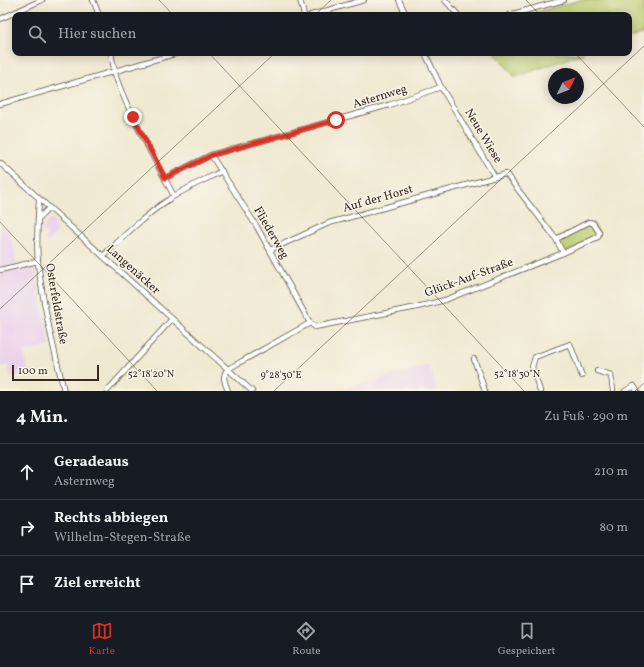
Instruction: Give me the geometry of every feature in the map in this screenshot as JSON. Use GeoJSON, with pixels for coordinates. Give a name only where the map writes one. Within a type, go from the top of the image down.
{"type":"FeatureCollection","features":[{"type":"Feature","properties":{"kind":"street"},"geometry":{"type":"LineString","coordinates":[[15,12],[42,0]]}},
{"type":"Feature","properties":{"kind":"street"},"geometry":{"type":"LineString","coordinates":[[93,0],[98,12]]}},
{"type":"Feature","properties":{"kind":"street"},"geometry":{"type":"LineString","coordinates":[[300,0],[303,12]]}},
{"type":"Feature","properties":{"kind":"street"},"geometry":{"type":"LineString","coordinates":[[322,12],[364,0]]}},
{"type":"Feature","properties":{"kind":"street"},"geometry":{"type":"LineString","coordinates":[[399,0],[405,12]]}},
{"type":"Feature","properties":{"kind":"street"},"geometry":{"type":"LineString","coordinates":[[445,0],[455,12]]}},
{"type":"Feature","properties":{"kind":"street"},"geometry":{"type":"LineString","coordinates":[[520,12],[564,0]]}},
{"type":"Feature","properties":{"kind":"street"},"geometry":{"type":"LineString","coordinates":[[0,19],[12,14]]}},
{"type":"Feature","properties":{"kind":"street"},"geometry":{"type":"LineString","coordinates":[[112,56],[116,78],[133,117],[174,196]]}},
{"type":"Feature","properties":{"kind":"street"},"geometry":{"type":"LineString","coordinates":[[0,104],[168,56]]}},
{"type":"Feature","properties":{"kind":"street","name":"Neue Wiese"},"geometry":{"type":"LineString","coordinates":[[426,56],[441,87],[495,177],[506,174],[556,239],[564,253]]}},
{"type":"Feature","properties":{"kind":"street","name":"Asternweg"},"geometry":{"type":"LineString","coordinates":[[165,178],[212,155],[389,105],[441,87]]}},
{"type":"Feature","properties":{"kind":"street","name":"Fliederweg"},"geometry":{"type":"LineString","coordinates":[[212,155],[270,250],[310,323]]}},
{"type":"Feature","properties":{"kind":"street","name":"Langenäcker"},"geometry":{"type":"LineString","coordinates":[[0,163],[252,391]]}},
{"type":"Feature","properties":{"kind":"street"},"geometry":{"type":"LineString","coordinates":[[103,256],[141,221],[166,201],[222,171]]}},
{"type":"Feature","properties":{"kind":"street","name":"Auf der Horst"},"geometry":{"type":"LineString","coordinates":[[270,250],[329,223],[495,177]]}},
{"type":"Feature","properties":{"kind":"street","name":"Osterfeldstraße"},"geometry":{"type":"LineString","coordinates":[[39,198],[37,232],[38,261],[44,304],[64,391]]}},
{"type":"Feature","properties":{"kind":"street"},"geometry":{"type":"LineString","coordinates":[[38,219],[49,208]]}},
{"type":"Feature","properties":{"kind":"street","name":"Glück-Auf-Straße"},"geometry":{"type":"LineString","coordinates":[[310,323],[315,327],[445,300],[564,253],[598,237],[599,232],[593,223],[588,222],[556,239]]}},
{"type":"Feature","properties":{"kind":"street"},"geometry":{"type":"LineString","coordinates":[[0,270],[38,261]]}},
{"type":"Feature","properties":{"kind":"street"},"geometry":{"type":"LineString","coordinates":[[107,391],[172,319]]}},
{"type":"Feature","properties":{"kind":"street"},"geometry":{"type":"LineString","coordinates":[[228,391],[224,374],[228,369],[310,323]]}},
{"type":"Feature","properties":{"kind":"street"},"geometry":{"type":"LineString","coordinates":[[540,391],[532,368],[535,357],[570,344],[582,376]]}},
{"type":"Feature","properties":{"kind":"street"},"geometry":{"type":"LineString","coordinates":[[474,359],[485,391]]}},
{"type":"Feature","properties":{"kind":"street"},"geometry":{"type":"LineString","coordinates":[[596,371],[611,375],[613,391]]}},
{"type":"Feature","properties":{"kind":"street"},"geometry":{"type":"LineString","coordinates":[[625,391],[634,386],[637,391]]}},
{"type":"Feature","properties":{"kind":"shaded area"},"geometry":{"type":"Polygon","coordinates":[[[50,219],[56,224],[54,227],[58,231],[48,242],[44,239],[48,235],[41,229],[50,219]]]}},
{"type":"Feature","properties":{"kind":"shaded area"},"geometry":{"type":"Polygon","coordinates":[[[9,228],[18,270],[35,266],[50,346],[24,352],[28,371],[11,378],[8,365],[0,367],[0,229],[9,228]]]}},
{"type":"Feature","properties":{"kind":"shaded area"},"geometry":{"type":"Polygon","coordinates":[[[429,365],[437,391],[338,391],[429,365]]]}},
{"type":"Feature","properties":{"kind":"green space"},"geometry":{"type":"Polygon","coordinates":[[[581,0],[644,0],[644,32],[632,37],[632,12],[537,12],[581,0]]]}},
{"type":"Feature","properties":{"kind":"green space"},"geometry":{"type":"Polygon","coordinates":[[[498,56],[575,56],[515,77],[498,56]]]}},
{"type":"Feature","properties":{"kind":"green space"},"geometry":{"type":"Polygon","coordinates":[[[593,223],[599,232],[598,237],[563,253],[556,239],[593,223]]]}},
{"type":"Feature","properties":{"kind":"route"},"geometry":{"type":"LineString","coordinates":[[133,117],[165,178],[219,152],[336,120]]}}]}
